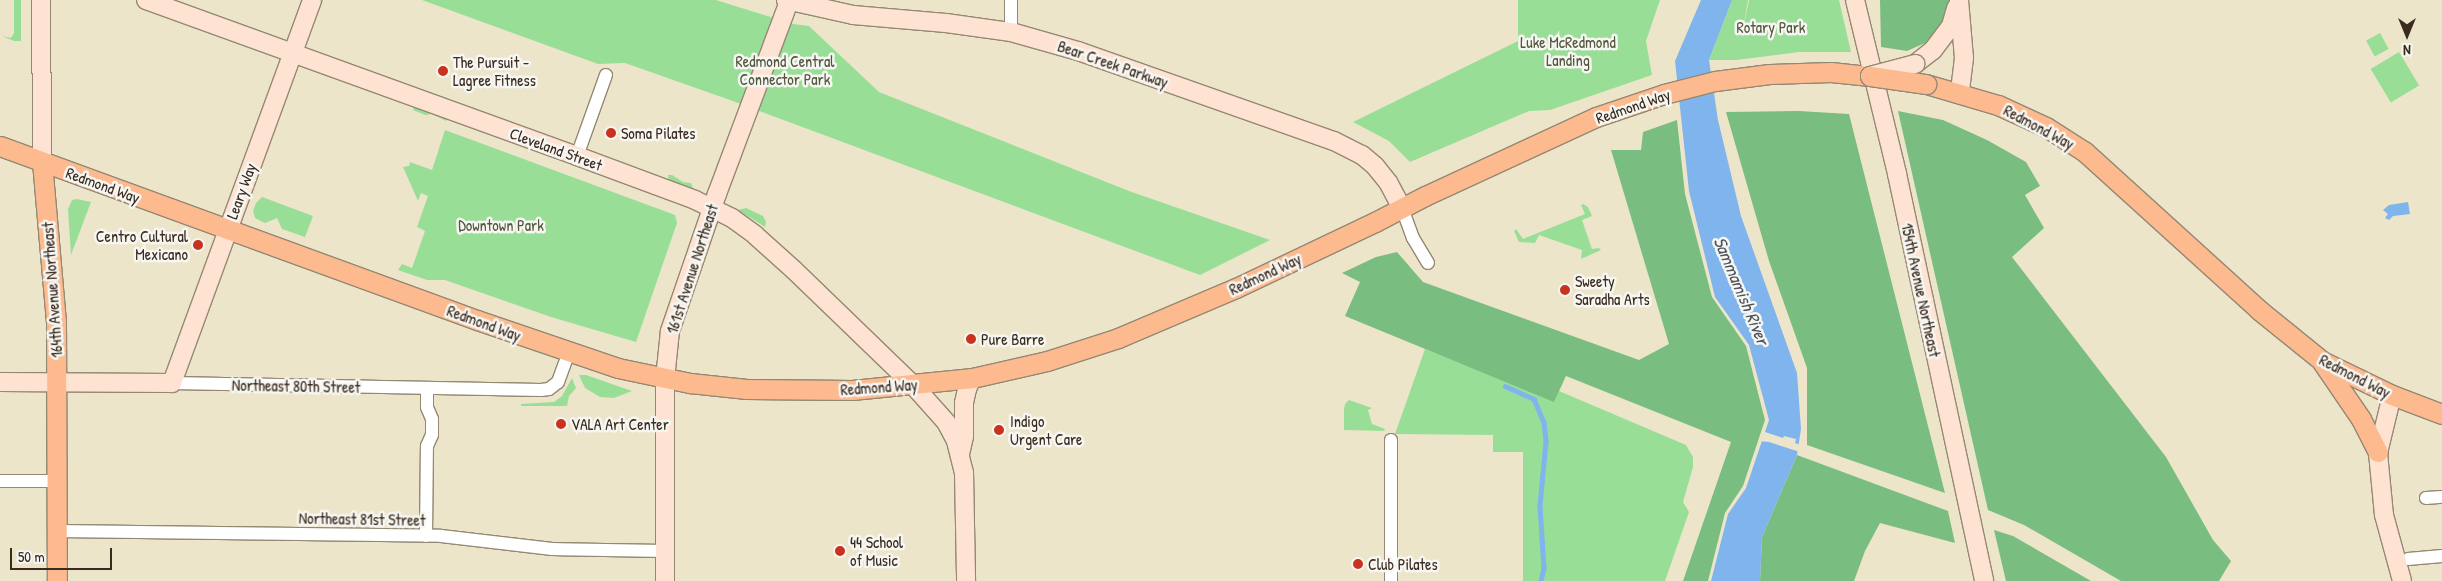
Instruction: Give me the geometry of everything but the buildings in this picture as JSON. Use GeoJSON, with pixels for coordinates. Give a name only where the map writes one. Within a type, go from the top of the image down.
{"type":"FeatureCollection","features":[{"type":"Feature","properties":{"kind":"main road","name":"164th Avenue Northeast"},"geometry":{"type":"LineString","coordinates":[[41,0],[42,162],[56,312],[57,581]]}},
{"type":"Feature","properties":{"kind":"main road","name":"Cleveland Street"},"geometry":{"type":"LineString","coordinates":[[146,0],[577,156],[712,208],[732,218],[777,254],[913,385],[946,422],[960,454]]}},
{"type":"Feature","properties":{"kind":"main road","name":"Leary Way"},"geometry":{"type":"LineString","coordinates":[[172,383],[312,0]]}},
{"type":"Feature","properties":{"kind":"main road","name":"Bear Creek Parkway"},"geometry":{"type":"LineString","coordinates":[[788,0],[853,15],[1011,32],[1078,51],[1334,141],[1362,155],[1375,166],[1388,182],[1402,208]]}},
{"type":"Feature","properties":{"kind":"main road","name":"161st Avenue Northeast"},"geometry":{"type":"LineString","coordinates":[[665,581],[665,379],[670,331],[712,208],[788,0]]}},
{"type":"Feature","properties":{"kind":"main road","name":"154th Avenue Northeast"},"geometry":{"type":"LineString","coordinates":[[1855,0],[1897,174],[1984,581]]}},
{"type":"Feature","properties":{"kind":"main road"},"geometry":{"type":"LineString","coordinates":[[1870,76],[1915,64],[1933,50],[1951,26],[1959,0]]}},
{"type":"Feature","properties":{"kind":"main road"},"geometry":{"type":"LineString","coordinates":[[1959,0],[1964,58],[1960,93]]}},
{"type":"Feature","properties":{"kind":"main road","name":"Redmond Way"},"geometry":{"type":"LineString","coordinates":[[0,146],[227,230],[624,370],[665,379],[775,390],[852,390],[972,378],[1062,357],[1118,338],[1236,288],[1596,117],[1664,94],[1715,81],[1770,74],[1822,72],[1870,76],[1926,84],[1960,93],[1998,105],[2046,127],[2085,152],[2259,310],[2322,361],[2392,395],[2442,414]]}},
{"type":"Feature","properties":{"kind":"main road"},"geometry":{"type":"LineString","coordinates":[[2322,361],[2361,419],[2378,452]]}},
{"type":"Feature","properties":{"kind":"main road"},"geometry":{"type":"LineString","coordinates":[[966,581],[966,490],[960,454],[964,436],[964,403],[972,378]]}},
{"type":"Feature","properties":{"kind":"main road","name":"Northeast 80th Street"},"geometry":{"type":"LineString","coordinates":[[0,382],[172,383]]}},
{"type":"Feature","properties":{"kind":"main road"},"geometry":{"type":"LineString","coordinates":[[2392,395],[2378,452],[2384,515],[2402,581]]}},
{"type":"Feature","properties":{"kind":"main road"},"geometry":{"type":"LineString","coordinates":[[2382,489],[2397,521],[2414,581]]}},
{"type":"Feature","properties":{"kind":"street"},"geometry":{"type":"LineString","coordinates":[[1011,0],[1011,32]]}},
{"type":"Feature","properties":{"kind":"street"},"geometry":{"type":"LineString","coordinates":[[577,156],[606,75]]}},
{"type":"Feature","properties":{"kind":"street"},"geometry":{"type":"LineString","coordinates":[[1402,208],[1413,238],[1428,262]]}},
{"type":"Feature","properties":{"kind":"street","name":"Northeast 80th Street"},"geometry":{"type":"LineString","coordinates":[[172,383],[549,389],[560,379],[569,352]]}},
{"type":"Feature","properties":{"kind":"street"},"geometry":{"type":"LineString","coordinates":[[426,536],[427,446],[432,435],[432,419],[426,407],[427,388]]}},
{"type":"Feature","properties":{"kind":"street"},"geometry":{"type":"LineString","coordinates":[[1391,440],[1391,581]]}},
{"type":"Feature","properties":{"kind":"street"},"geometry":{"type":"LineString","coordinates":[[0,481],[57,481]]}},
{"type":"Feature","properties":{"kind":"street"},"geometry":{"type":"LineString","coordinates":[[2426,498],[2442,497]]}},
{"type":"Feature","properties":{"kind":"street","name":"Northeast 81st Street"},"geometry":{"type":"LineString","coordinates":[[57,531],[426,536],[552,549],[665,551]]}},
{"type":"Feature","properties":{"kind":"street"},"geometry":{"type":"LineString","coordinates":[[2408,558],[2442,556]]}},
{"type":"Feature","properties":{"kind":"green space"},"geometry":{"type":"Polygon","coordinates":[[[14,0],[21,0],[21,41],[14,41],[2,36],[11,38],[14,33],[14,0]]]}},
{"type":"Feature","properties":{"kind":"green space","name":"Redmond Central Connector Park"},"geometry":{"type":"Polygon","coordinates":[[[422,0],[716,0],[793,24],[809,26],[879,92],[1129,191],[1270,240],[1200,275],[730,100],[625,63],[598,64],[422,0]]]}},
{"type":"Feature","properties":{"kind":"green space","name":"Luke McRedmond Landing"},"geometry":{"type":"Polygon","coordinates":[[[1518,0],[1660,0],[1646,41],[1652,75],[1550,110],[1529,111],[1410,162],[1389,141],[1353,122],[1518,41],[1518,0]]]}},
{"type":"Feature","properties":{"kind":"green space","name":"Rotary Park"},"geometry":{"type":"Polygon","coordinates":[[[1732,0],[1748,0],[1742,35],[1749,0],[1839,0],[1851,52],[1799,52],[1736,60],[1709,60],[1732,0]]]}},
{"type":"Feature","properties":{"kind":"green space"},"geometry":{"type":"Polygon","coordinates":[[[1880,0],[1949,0],[1946,15],[1937,32],[1925,43],[1907,51],[1881,47],[1880,0]]]}},
{"type":"Feature","properties":{"kind":"green space"},"geometry":{"type":"Polygon","coordinates":[[[2380,33],[2389,49],[2375,57],[2366,41],[2380,33]]]}},
{"type":"Feature","properties":{"kind":"green space"},"geometry":{"type":"Polygon","coordinates":[[[2399,52],[2419,85],[2391,102],[2371,69],[2399,52]]]}},
{"type":"Feature","properties":{"kind":"green space"},"geometry":{"type":"Polygon","coordinates":[[[415,106],[447,117],[446,121],[432,114],[425,115],[413,110],[415,106]]]}},
{"type":"Feature","properties":{"kind":"green space"},"geometry":{"type":"Polygon","coordinates":[[[1799,111],[1849,114],[1945,493],[1807,445],[1807,368],[1769,261],[1726,112],[1799,111]]]}},
{"type":"Feature","properties":{"kind":"green space"},"geometry":{"type":"Polygon","coordinates":[[[1898,111],[1943,120],[1987,140],[2026,162],[2040,186],[2025,195],[2044,228],[2012,257],[2166,457],[2213,540],[2231,561],[2219,581],[2121,581],[2024,525],[1988,510],[1898,111]]]}},
{"type":"Feature","properties":{"kind":"green space"},"geometry":{"type":"Polygon","coordinates":[[[1677,120],[1685,194],[1712,297],[1746,346],[1765,420],[1743,486],[1725,513],[1708,581],[1683,581],[1731,442],[1566,376],[1554,402],[1345,316],[1360,282],[1342,273],[1376,257],[1397,252],[1423,282],[1639,360],[1669,344],[1611,150],[1641,150],[1643,132],[1677,120]]]}},
{"type":"Feature","properties":{"kind":"green space","name":"Downtown Park"},"geometry":{"type":"Polygon","coordinates":[[[445,130],[675,215],[677,223],[636,342],[551,317],[445,280],[427,280],[398,270],[402,264],[412,268],[425,231],[417,227],[428,196],[421,193],[418,201],[403,167],[409,166],[410,162],[432,170],[445,130]]]}},
{"type":"Feature","properties":{"kind":"green space"},"geometry":{"type":"Polygon","coordinates":[[[668,175],[672,175],[683,182],[691,183],[693,188],[669,182],[668,175]]]}},
{"type":"Feature","properties":{"kind":"green space"},"geometry":{"type":"Polygon","coordinates":[[[262,197],[313,216],[305,237],[282,229],[277,218],[265,223],[255,218],[253,211],[256,203],[262,197]]]}},
{"type":"Feature","properties":{"kind":"green space"},"geometry":{"type":"Polygon","coordinates":[[[77,199],[91,202],[71,255],[68,209],[72,200],[77,199]]]}},
{"type":"Feature","properties":{"kind":"green space"},"geometry":{"type":"Polygon","coordinates":[[[1583,204],[1588,207],[1592,216],[1582,220],[1592,249],[1599,248],[1601,250],[1581,259],[1582,250],[1539,235],[1535,243],[1519,242],[1514,231],[1516,229],[1523,239],[1585,214],[1581,205],[1583,204]]]}},
{"type":"Feature","properties":{"kind":"green space"},"geometry":{"type":"Polygon","coordinates":[[[746,208],[763,216],[766,222],[765,227],[738,210],[746,208]]]}},
{"type":"Feature","properties":{"kind":"green space"},"geometry":{"type":"Polygon","coordinates":[[[1425,349],[1554,401],[1559,391],[1686,445],[1693,457],[1693,467],[1683,502],[1689,512],[1665,581],[1523,581],[1523,452],[1493,452],[1493,435],[1395,434],[1425,349]]]}},
{"type":"Feature","properties":{"kind":"green space"},"geometry":{"type":"Polygon","coordinates":[[[579,375],[586,375],[632,391],[614,398],[600,397],[585,388],[579,375]]]}},
{"type":"Feature","properties":{"kind":"green space"},"geometry":{"type":"Polygon","coordinates":[[[572,378],[576,388],[569,396],[567,406],[521,406],[521,404],[554,402],[562,396],[572,378]]]}},
{"type":"Feature","properties":{"kind":"green space"},"geometry":{"type":"Polygon","coordinates":[[[1349,400],[1372,408],[1368,410],[1372,424],[1385,429],[1384,431],[1344,430],[1344,409],[1345,404],[1349,400]]]}},
{"type":"Feature","properties":{"kind":"green space"},"geometry":{"type":"Polygon","coordinates":[[[1797,455],[1948,511],[1955,543],[1880,523],[1865,551],[1854,581],[1760,581],[1762,537],[1797,455]]]}},
{"type":"Feature","properties":{"kind":"green space"},"geometry":{"type":"Polygon","coordinates":[[[1994,530],[2013,536],[2091,581],[2006,581],[1994,530]]]}},
{"type":"Feature","properties":{"kind":"water","name":"Sammamish River"},"geometry":{"type":"Polygon","coordinates":[[[1701,0],[1732,0],[1709,60],[1718,120],[1741,216],[1797,373],[1801,429],[1797,455],[1762,537],[1760,581],[1711,581],[1728,514],[1746,488],[1769,420],[1749,345],[1715,297],[1689,191],[1675,61],[1701,0]]]}},
{"type":"Feature","properties":{"kind":"water"},"geometry":{"type":"Polygon","coordinates":[[[2408,202],[2410,214],[2393,216],[2389,220],[2385,218],[2388,214],[2383,210],[2389,205],[2408,202]]]}},
{"type":"Feature","properties":{"kind":"pier"},"geometry":{"type":"Polygon","coordinates":[[[1762,431],[1783,438],[1784,436],[1796,439],[1795,443],[1801,445],[1800,452],[1769,442],[1759,441],[1762,431]]]}},
{"type":"Feature","properties":{"kind":"waterway"},"geometry":{"type":"LineString","coordinates":[[1505,386],[1534,399],[1544,422],[1546,442],[1540,506],[1544,568],[1541,581]]}},
{"type":"Feature","properties":{"kind":"place","name":"The Pursuit - Lagree Fitness"},"geometry":{"type":"Point","coordinates":[443,71]}},
{"type":"Feature","properties":{"kind":"place","name":"Soma Pilates"},"geometry":{"type":"Point","coordinates":[611,133]}},
{"type":"Feature","properties":{"kind":"place","name":"Centro Cultural Mexicano"},"geometry":{"type":"Point","coordinates":[198,245]}},
{"type":"Feature","properties":{"kind":"place","name":"Sweety Saradha Arts"},"geometry":{"type":"Point","coordinates":[1565,290]}},
{"type":"Feature","properties":{"kind":"place","name":"Pure Barre"},"geometry":{"type":"Point","coordinates":[971,339]}},
{"type":"Feature","properties":{"kind":"place","name":"VALA Art Center"},"geometry":{"type":"Point","coordinates":[561,424]}},
{"type":"Feature","properties":{"kind":"place","name":"Indigo Urgent Care"},"geometry":{"type":"Point","coordinates":[999,430]}},
{"type":"Feature","properties":{"kind":"place","name":"44 School of Music"},"geometry":{"type":"Point","coordinates":[840,551]}},
{"type":"Feature","properties":{"kind":"place","name":"Club Pilates"},"geometry":{"type":"Point","coordinates":[1358,564]}}]}
